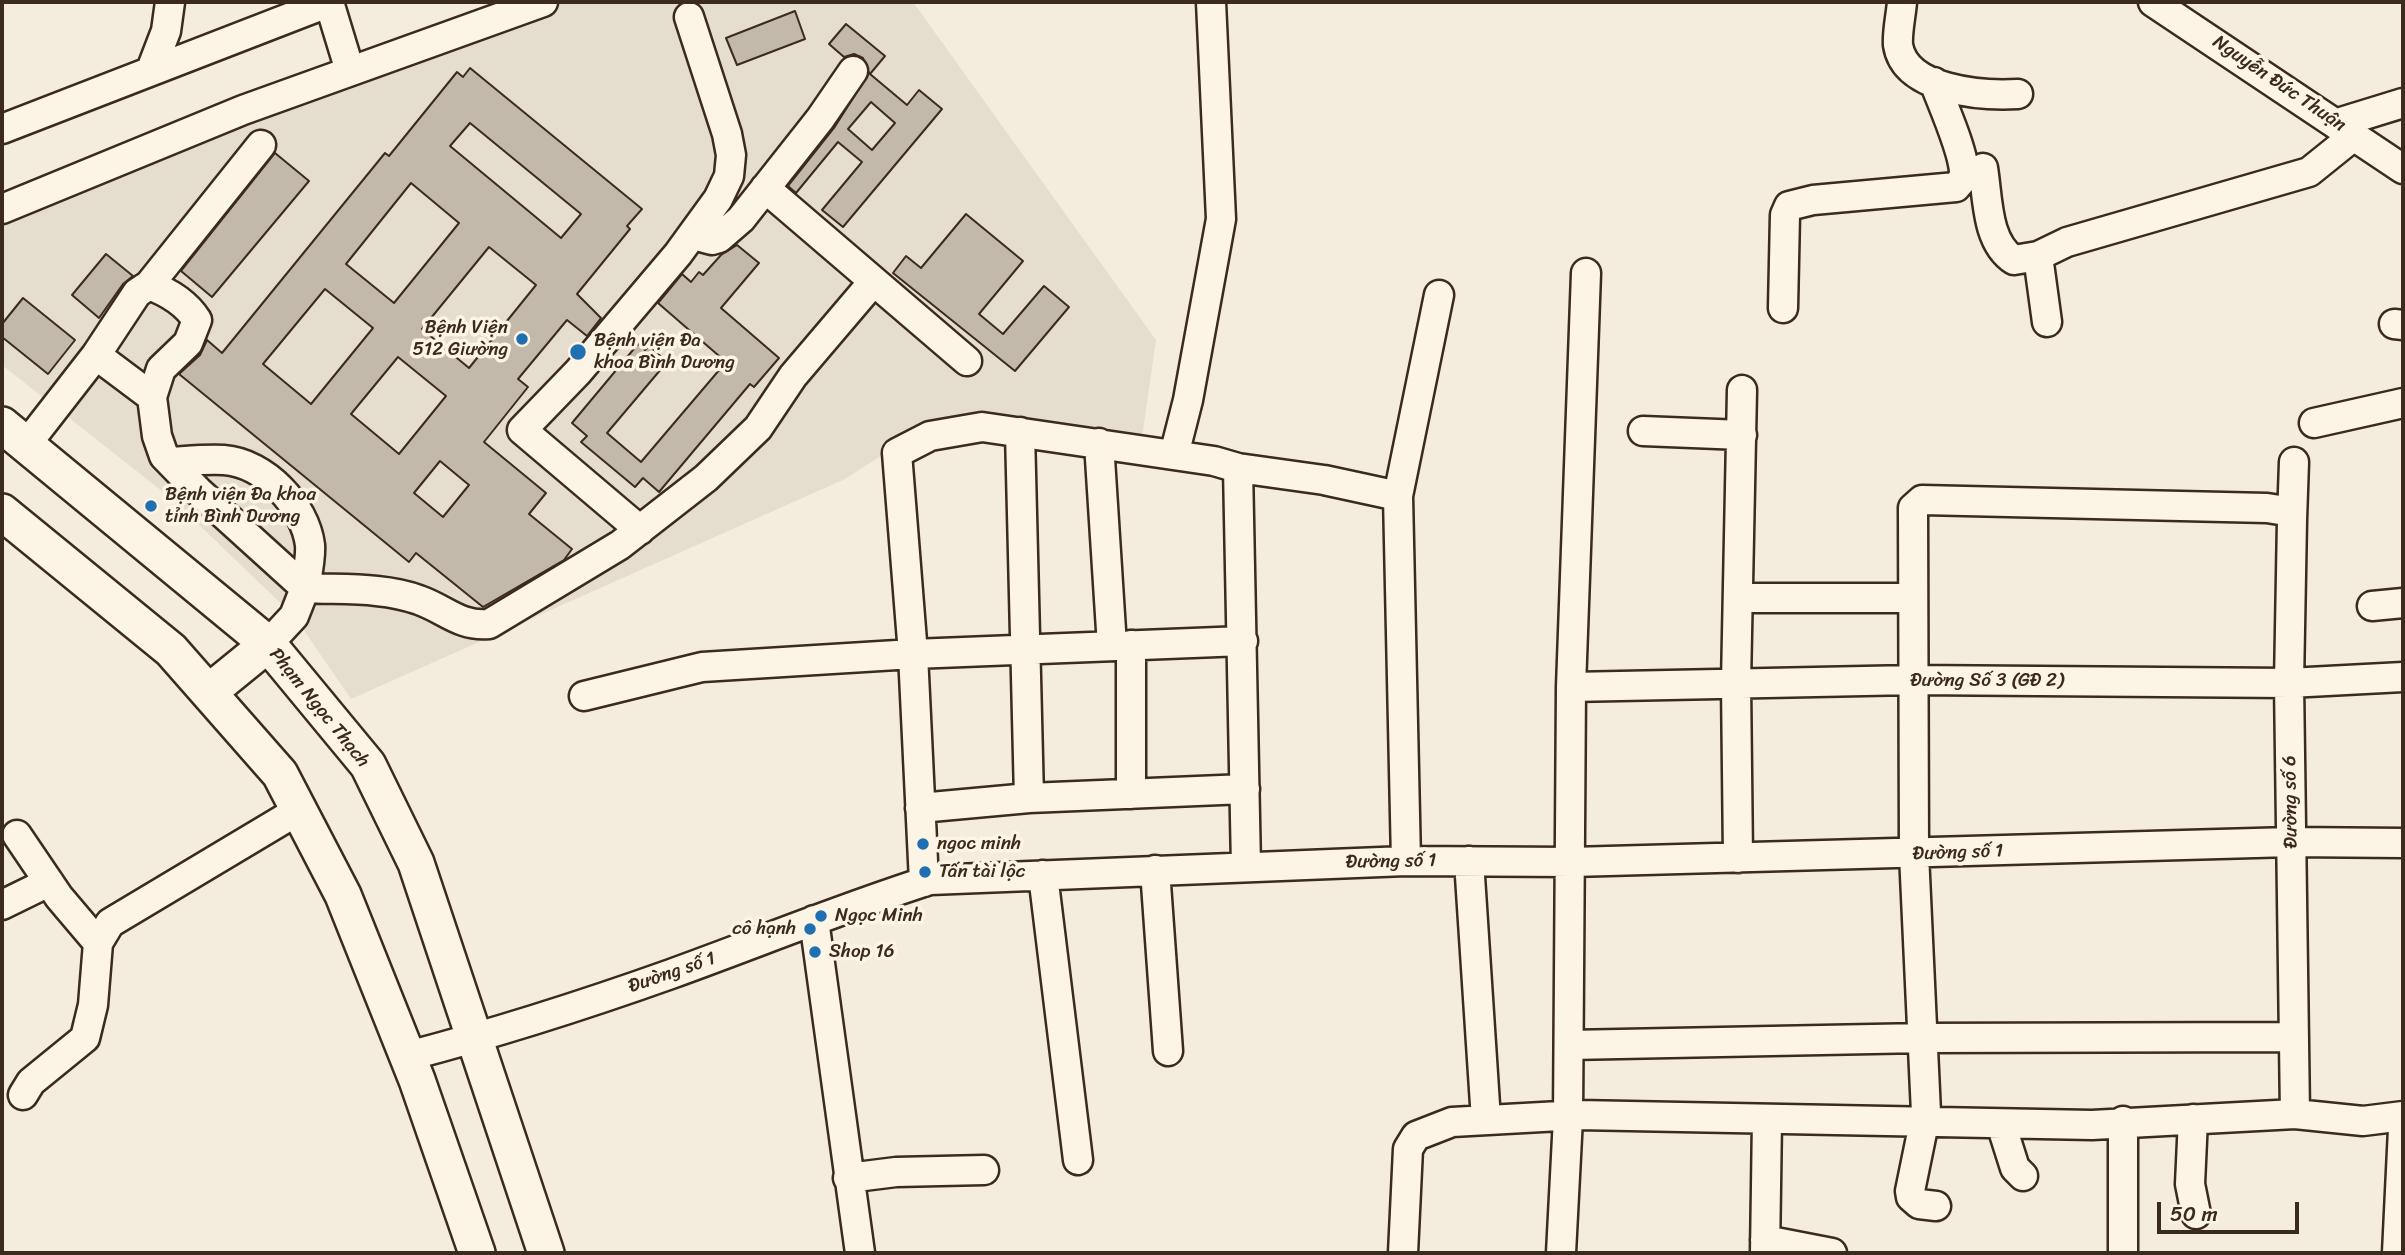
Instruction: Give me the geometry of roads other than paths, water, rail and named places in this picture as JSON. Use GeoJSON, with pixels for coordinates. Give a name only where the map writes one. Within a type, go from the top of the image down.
{"type":"FeatureCollection","features":[{"type":"Feature","properties":{"kind":"main road","name":"Phạm Ngọc Thạch"},"geometry":{"type":"LineString","coordinates":[[14,435],[268,644],[368,765],[416,863],[546,1253]]}},
{"type":"Feature","properties":{"kind":"main road"},"geometry":{"type":"LineString","coordinates":[[2,512],[171,650],[280,774],[343,895],[408,1056],[477,1253]]}},
{"type":"Feature","properties":{"kind":"main road"},"geometry":{"type":"LineString","coordinates":[[209,692],[268,644]]}},
{"type":"Feature","properties":{"kind":"street"},"geometry":{"type":"LineString","coordinates":[[151,70],[166,31],[170,2]]}},
{"type":"Feature","properties":{"kind":"street"},"geometry":{"type":"LineString","coordinates":[[2,129],[329,2],[350,71]]}},
{"type":"Feature","properties":{"kind":"street"},"geometry":{"type":"LineString","coordinates":[[2,209],[243,110],[350,71],[486,12],[543,2]]}},
{"type":"Feature","properties":{"kind":"street"},"geometry":{"type":"LineString","coordinates":[[1174,455],[1188,400],[1221,219],[1211,2]]}},
{"type":"Feature","properties":{"kind":"street"},"geometry":{"type":"LineString","coordinates":[[1902,2],[1898,46],[1909,67],[1948,90],[2018,94]]}},
{"type":"Feature","properties":{"kind":"street","name":"Nguyễn Đức Thuận"},"geometry":{"type":"LineString","coordinates":[[2153,2],[2347,129],[2403,169]]}},
{"type":"Feature","properties":{"kind":"street"},"geometry":{"type":"LineString","coordinates":[[640,530],[522,430],[578,372],[693,235],[718,199],[729,176],[731,155],[727,134],[689,18]]}},
{"type":"Feature","properties":{"kind":"street"},"geometry":{"type":"LineString","coordinates":[[693,235],[712,240],[719,238],[741,219],[820,119],[853,71]]}},
{"type":"Feature","properties":{"kind":"street"},"geometry":{"type":"LineString","coordinates":[[1783,309],[1785,215],[1789,206],[1813,200],[1956,187],[1963,179],[1964,171],[1934,82]]}},
{"type":"Feature","properties":{"kind":"street"},"geometry":{"type":"LineString","coordinates":[[1983,168],[1994,237],[2014,260],[2038,256],[2067,242],[2309,172],[2347,129],[2403,103]]}},
{"type":"Feature","properties":{"kind":"street"},"geometry":{"type":"LineString","coordinates":[[14,435],[96,355],[137,293],[149,285],[261,145]]}},
{"type":"Feature","properties":{"kind":"street"},"geometry":{"type":"LineString","coordinates":[[765,188],[967,361]]}},
{"type":"Feature","properties":{"kind":"street"},"geometry":{"type":"LineString","coordinates":[[2038,256],[2047,321]]}},
{"type":"Feature","properties":{"kind":"street"},"geometry":{"type":"LineString","coordinates":[[1561,1253],[1568,1118],[1572,862],[1571,687],[1586,273]]}},
{"type":"Feature","properties":{"kind":"street"},"geometry":{"type":"LineString","coordinates":[[149,285],[181,303],[197,320],[188,343],[161,369],[152,397],[157,436],[170,462],[305,588],[373,591],[419,600],[454,619],[473,625],[489,624],[620,545],[706,478],[758,428],[793,376],[873,282]]}},
{"type":"Feature","properties":{"kind":"street"},"geometry":{"type":"LineString","coordinates":[[1406,861],[1398,496],[1439,295]]}},
{"type":"Feature","properties":{"kind":"street"},"geometry":{"type":"LineString","coordinates":[[96,355],[152,397]]}},
{"type":"Feature","properties":{"kind":"street"},"geometry":{"type":"LineString","coordinates":[[1738,858],[1736,683],[1742,390]]}},
{"type":"Feature","properties":{"kind":"street"},"geometry":{"type":"LineString","coordinates":[[2314,423],[2403,403]]}},
{"type":"Feature","properties":{"kind":"street"},"geometry":{"type":"LineString","coordinates":[[924,882],[913,654],[897,453],[930,436],[982,427],[1174,455],[1238,468],[1324,480],[1398,496]]}},
{"type":"Feature","properties":{"kind":"street"},"geometry":{"type":"LineString","coordinates":[[1643,431],[1742,435]]}},
{"type":"Feature","properties":{"kind":"street"},"geometry":{"type":"LineString","coordinates":[[1020,432],[1029,798]]}},
{"type":"Feature","properties":{"kind":"street"},"geometry":{"type":"LineString","coordinates":[[1099,443],[1122,646],[1131,794]]}},
{"type":"Feature","properties":{"kind":"street"},"geometry":{"type":"LineString","coordinates":[[170,462],[226,460],[250,468],[272,482],[293,504],[305,525],[310,548],[305,588],[293,616],[268,644]]}},
{"type":"Feature","properties":{"kind":"street","name":"Đường số 6"},"geometry":{"type":"LineString","coordinates":[[2294,461],[2279,514],[2289,683],[2295,1114]]}},
{"type":"Feature","properties":{"kind":"street"},"geometry":{"type":"LineString","coordinates":[[1238,468],[1247,867]]}},
{"type":"Feature","properties":{"kind":"street"},"geometry":{"type":"LineString","coordinates":[[1936,1206],[1919,1204],[1911,1197],[1922,1123],[1926,1113],[1914,854],[1913,508],[1922,500],[2279,514]]}},
{"type":"Feature","properties":{"kind":"street"},"geometry":{"type":"LineString","coordinates":[[1738,598],[1913,598]]}},
{"type":"Feature","properties":{"kind":"street"},"geometry":{"type":"LineString","coordinates":[[2372,606],[2403,603]]}},
{"type":"Feature","properties":{"kind":"street"},"geometry":{"type":"LineString","coordinates":[[584,696],[702,667],[913,654],[1242,641]]}},
{"type":"Feature","properties":{"kind":"street","name":"Đường Số 3 (GĐ 2)"},"geometry":{"type":"LineString","coordinates":[[1571,687],[1913,680],[2289,683],[2403,677]]}},
{"type":"Feature","properties":{"kind":"street"},"geometry":{"type":"LineString","coordinates":[[920,808],[1029,798],[1245,789]]}},
{"type":"Feature","properties":{"kind":"street"},"geometry":{"type":"LineString","coordinates":[[23,1096],[31,1082],[85,1038],[93,1005],[98,943],[110,923],[299,810]]}},
{"type":"Feature","properties":{"kind":"street"},"geometry":{"type":"LineString","coordinates":[[17,835],[49,882],[98,943]]}},
{"type":"Feature","properties":{"kind":"street","name":"Đường số 1"},"geometry":{"type":"LineString","coordinates":[[408,1056],[476,1038],[668,975],[924,882],[1406,861],[1572,862],[2291,842],[2403,843]]}},
{"type":"Feature","properties":{"kind":"street"},"geometry":{"type":"LineString","coordinates":[[1469,861],[1486,1120]]}},
{"type":"Feature","properties":{"kind":"street"},"geometry":{"type":"LineString","coordinates":[[1155,870],[1168,1051]]}},
{"type":"Feature","properties":{"kind":"street"},"geometry":{"type":"LineString","coordinates":[[1043,875],[1078,1160]]}},
{"type":"Feature","properties":{"kind":"street"},"geometry":{"type":"LineString","coordinates":[[2,905],[49,882]]}},
{"type":"Feature","properties":{"kind":"street"},"geometry":{"type":"LineString","coordinates":[[814,920],[860,1253]]}},
{"type":"Feature","properties":{"kind":"street"},"geometry":{"type":"LineString","coordinates":[[1569,1045],[1923,1038],[2294,1037]]}},
{"type":"Feature","properties":{"kind":"street"},"geometry":{"type":"LineString","coordinates":[[1403,1253],[1408,1149],[1416,1136],[1428,1129],[1452,1122],[1568,1118],[1578,1115],[2092,1125],[2123,1121],[2295,1114],[2362,1121],[2403,1116]]}},
{"type":"Feature","properties":{"kind":"street"},"geometry":{"type":"LineString","coordinates":[[1767,1119],[1765,1246],[1832,1253]]}},
{"type":"Feature","properties":{"kind":"street"},"geometry":{"type":"LineString","coordinates":[[2193,1119],[2190,1184],[2196,1214]]}},
{"type":"Feature","properties":{"kind":"street"},"geometry":{"type":"LineString","coordinates":[[2123,1121],[2123,1253]]}},
{"type":"Feature","properties":{"kind":"street"},"geometry":{"type":"LineString","coordinates":[[2001,1124],[2015,1168],[2023,1176]]}},
{"type":"Feature","properties":{"kind":"street"},"geometry":{"type":"LineString","coordinates":[[2397,1253],[2403,1129]]}},
{"type":"Feature","properties":{"kind":"street"},"geometry":{"type":"LineString","coordinates":[[848,1178],[896,1172],[960,1173],[984,1170]]}},
{"type":"Feature","properties":{"kind":"place","name":"Bệnh Viện 512 Giường"},"geometry":{"type":"Point","coordinates":[522,339]}},
{"type":"Feature","properties":{"kind":"place","name":"Bệnh viện Đa khoa Bình Dương"},"geometry":{"type":"Point","coordinates":[578,352]}},
{"type":"Feature","properties":{"kind":"place","name":"Bệnh viện Đa khoa tỉnh Bình Dương"},"geometry":{"type":"Point","coordinates":[151,506]}},
{"type":"Feature","properties":{"kind":"place","name":"ngoc minh"},"geometry":{"type":"Point","coordinates":[923,844]}},
{"type":"Feature","properties":{"kind":"place","name":"Tấn tài lộc"},"geometry":{"type":"Point","coordinates":[925,872]}},
{"type":"Feature","properties":{"kind":"place","name":"Ngọc Minh"},"geometry":{"type":"Point","coordinates":[821,916]}},
{"type":"Feature","properties":{"kind":"place","name":"cô hạnh"},"geometry":{"type":"Point","coordinates":[810,929]}},
{"type":"Feature","properties":{"kind":"place","name":"Shop 16"},"geometry":{"type":"Point","coordinates":[815,952]}}]}
